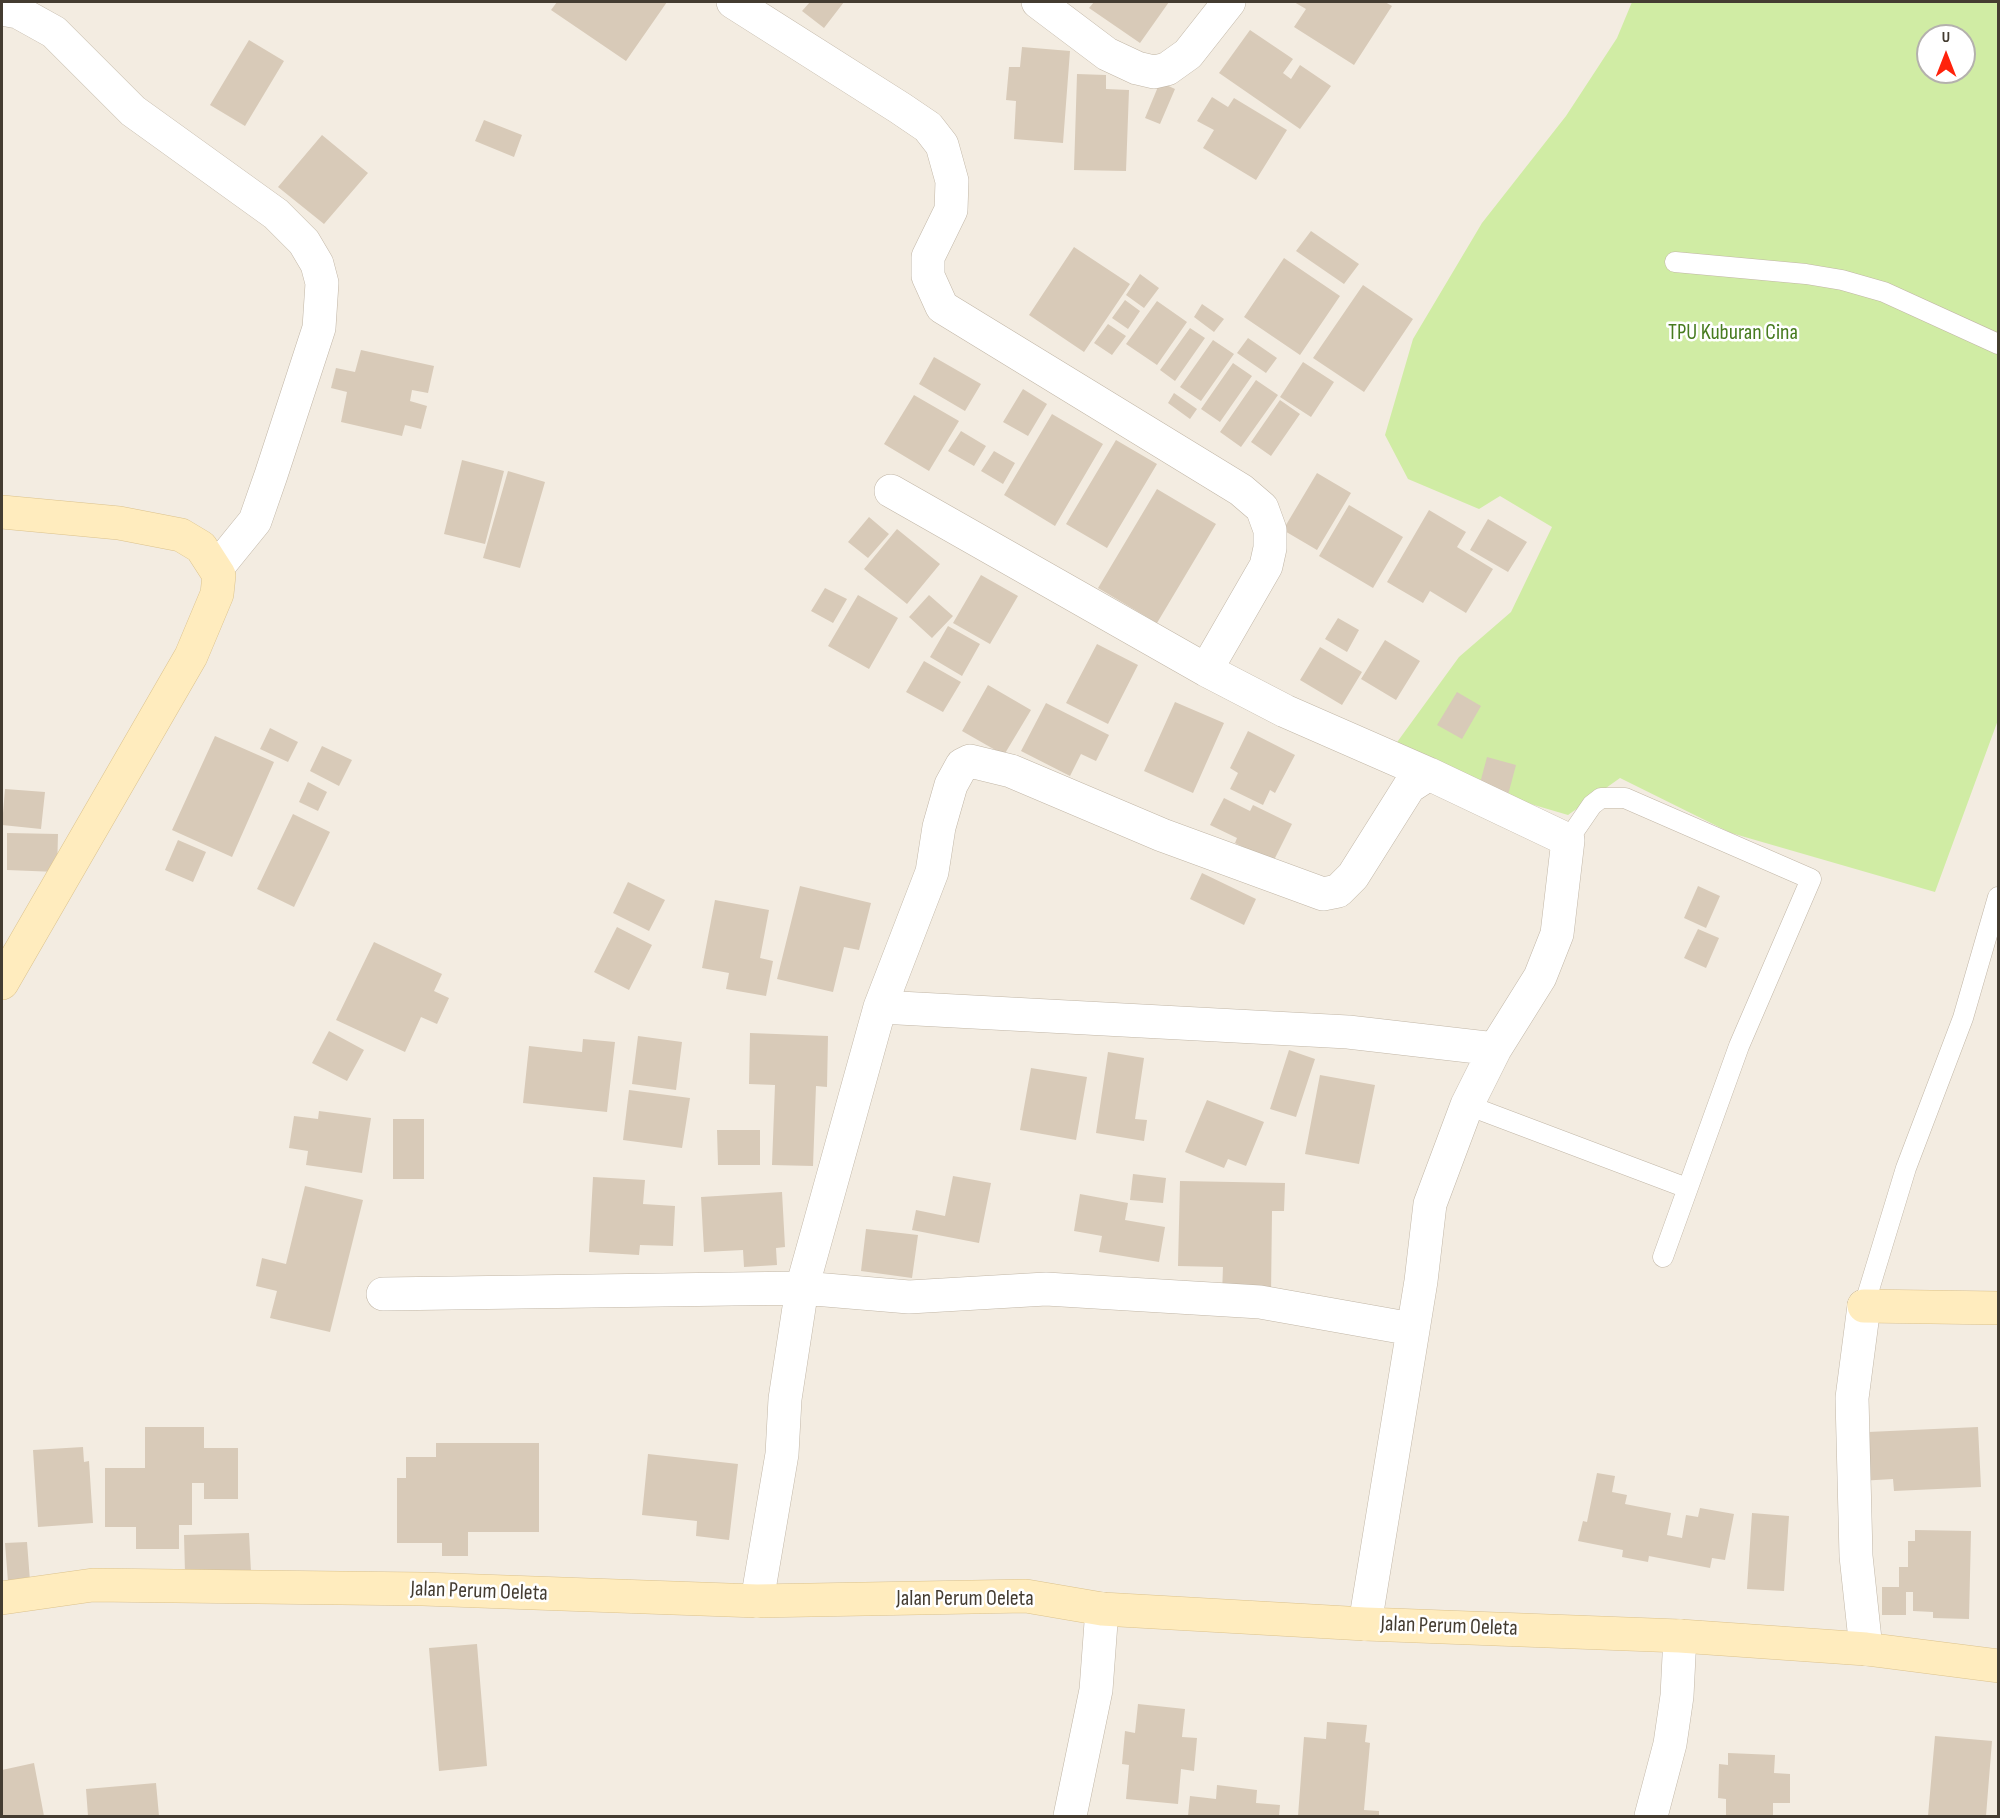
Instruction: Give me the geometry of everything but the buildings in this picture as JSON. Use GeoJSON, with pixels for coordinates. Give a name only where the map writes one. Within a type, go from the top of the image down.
{"type":"FeatureCollection","features":[{"type":"Feature","properties":{"kind":"street"},"geometry":{"type":"LineString","coordinates":[[733,2],[928,127],[942,145],[952,182],[951,210],[928,257],[928,276],[942,307],[1241,490],[1262,508],[1270,531],[1270,548],[1266,566],[1206,670]]}},
{"type":"Feature","properties":{"kind":"street"},"geometry":{"type":"LineString","coordinates":[[1038,2],[1107,54],[1137,68],[1154,72],[1167,69],[1188,54],[1229,2]]}},
{"type":"Feature","properties":{"kind":"street"},"geometry":{"type":"LineString","coordinates":[[2,9],[18,12],[54,32],[133,111],[276,214],[304,242],[317,264],[322,284],[319,328],[271,475],[255,521],[216,569]]}},
{"type":"Feature","properties":{"kind":"street"},"geometry":{"type":"LineString","coordinates":[[891,490],[1206,670],[1285,711],[1429,774],[1568,840],[1557,934],[1540,977],[1495,1048],[1467,1105],[1430,1204],[1421,1281],[1365,1624]]}},
{"type":"Feature","properties":{"kind":"street"},"geometry":{"type":"LineString","coordinates":[[2,512],[118,523],[181,535],[201,547],[219,575],[217,594],[191,657],[2,983]]}},
{"type":"Feature","properties":{"kind":"street"},"geometry":{"type":"LineString","coordinates":[[757,1601],[782,1454],[785,1399],[802,1288],[880,1007],[932,872],[939,827],[951,785],[962,765],[970,761],[1011,771],[1162,835],[1323,894],[1338,891],[1353,876],[1409,787],[1429,774]]}},
{"type":"Feature","properties":{"kind":"street"},"geometry":{"type":"LineString","coordinates":[[880,1007],[1348,1032],[1495,1048]]}},
{"type":"Feature","properties":{"kind":"street"},"geometry":{"type":"LineString","coordinates":[[383,1294],[802,1288],[909,1297],[1046,1289],[1260,1302],[1412,1329]]}},
{"type":"Feature","properties":{"kind":"street"},"geometry":{"type":"LineString","coordinates":[[1866,1649],[1856,1556],[1852,1398],[1864,1306],[1998,1308]]}},
{"type":"Feature","properties":{"kind":"street","name":"Jalan Perum Oeleta"},"geometry":{"type":"LineString","coordinates":[[2,1598],[93,1585],[423,1589],[757,1601],[1026,1596],[1102,1609],[1365,1624],[1680,1636],[1866,1649],[1998,1666]]}},
{"type":"Feature","properties":{"kind":"street"},"geometry":{"type":"LineString","coordinates":[[1070,1816],[1096,1690],[1102,1609]]}},
{"type":"Feature","properties":{"kind":"street"},"geometry":{"type":"LineString","coordinates":[[1651,1816],[1670,1744],[1677,1696],[1680,1636]]}},
{"type":"Feature","properties":{"kind":"lane"},"geometry":{"type":"LineString","coordinates":[[1675,262],[1806,274],[1842,280],[1884,292],[1998,344]]}},
{"type":"Feature","properties":{"kind":"lane"},"geometry":{"type":"LineString","coordinates":[[1568,840],[1593,805],[1601,798],[1625,798],[1811,879],[1739,1046],[1662,1257]]}},
{"type":"Feature","properties":{"kind":"lane"},"geometry":{"type":"LineString","coordinates":[[1864,1306],[1906,1168],[1963,1018],[1998,897]]}},
{"type":"Feature","properties":{"kind":"lane"},"geometry":{"type":"LineString","coordinates":[[1467,1105],[1688,1188]]}},
{"type":"Feature","properties":{"kind":"green space","name":"TPU Kuburan Cina"},"geometry":{"type":"Polygon","coordinates":[[[1632,2],[1998,2],[1998,720],[1935,892],[1731,833],[1620,778],[1568,815],[1490,792],[1395,745],[1459,657],[1511,612],[1552,527],[1500,496],[1479,509],[1408,479],[1385,435],[1413,339],[1482,223],[1566,116],[1617,38],[1632,2]]]}}]}
